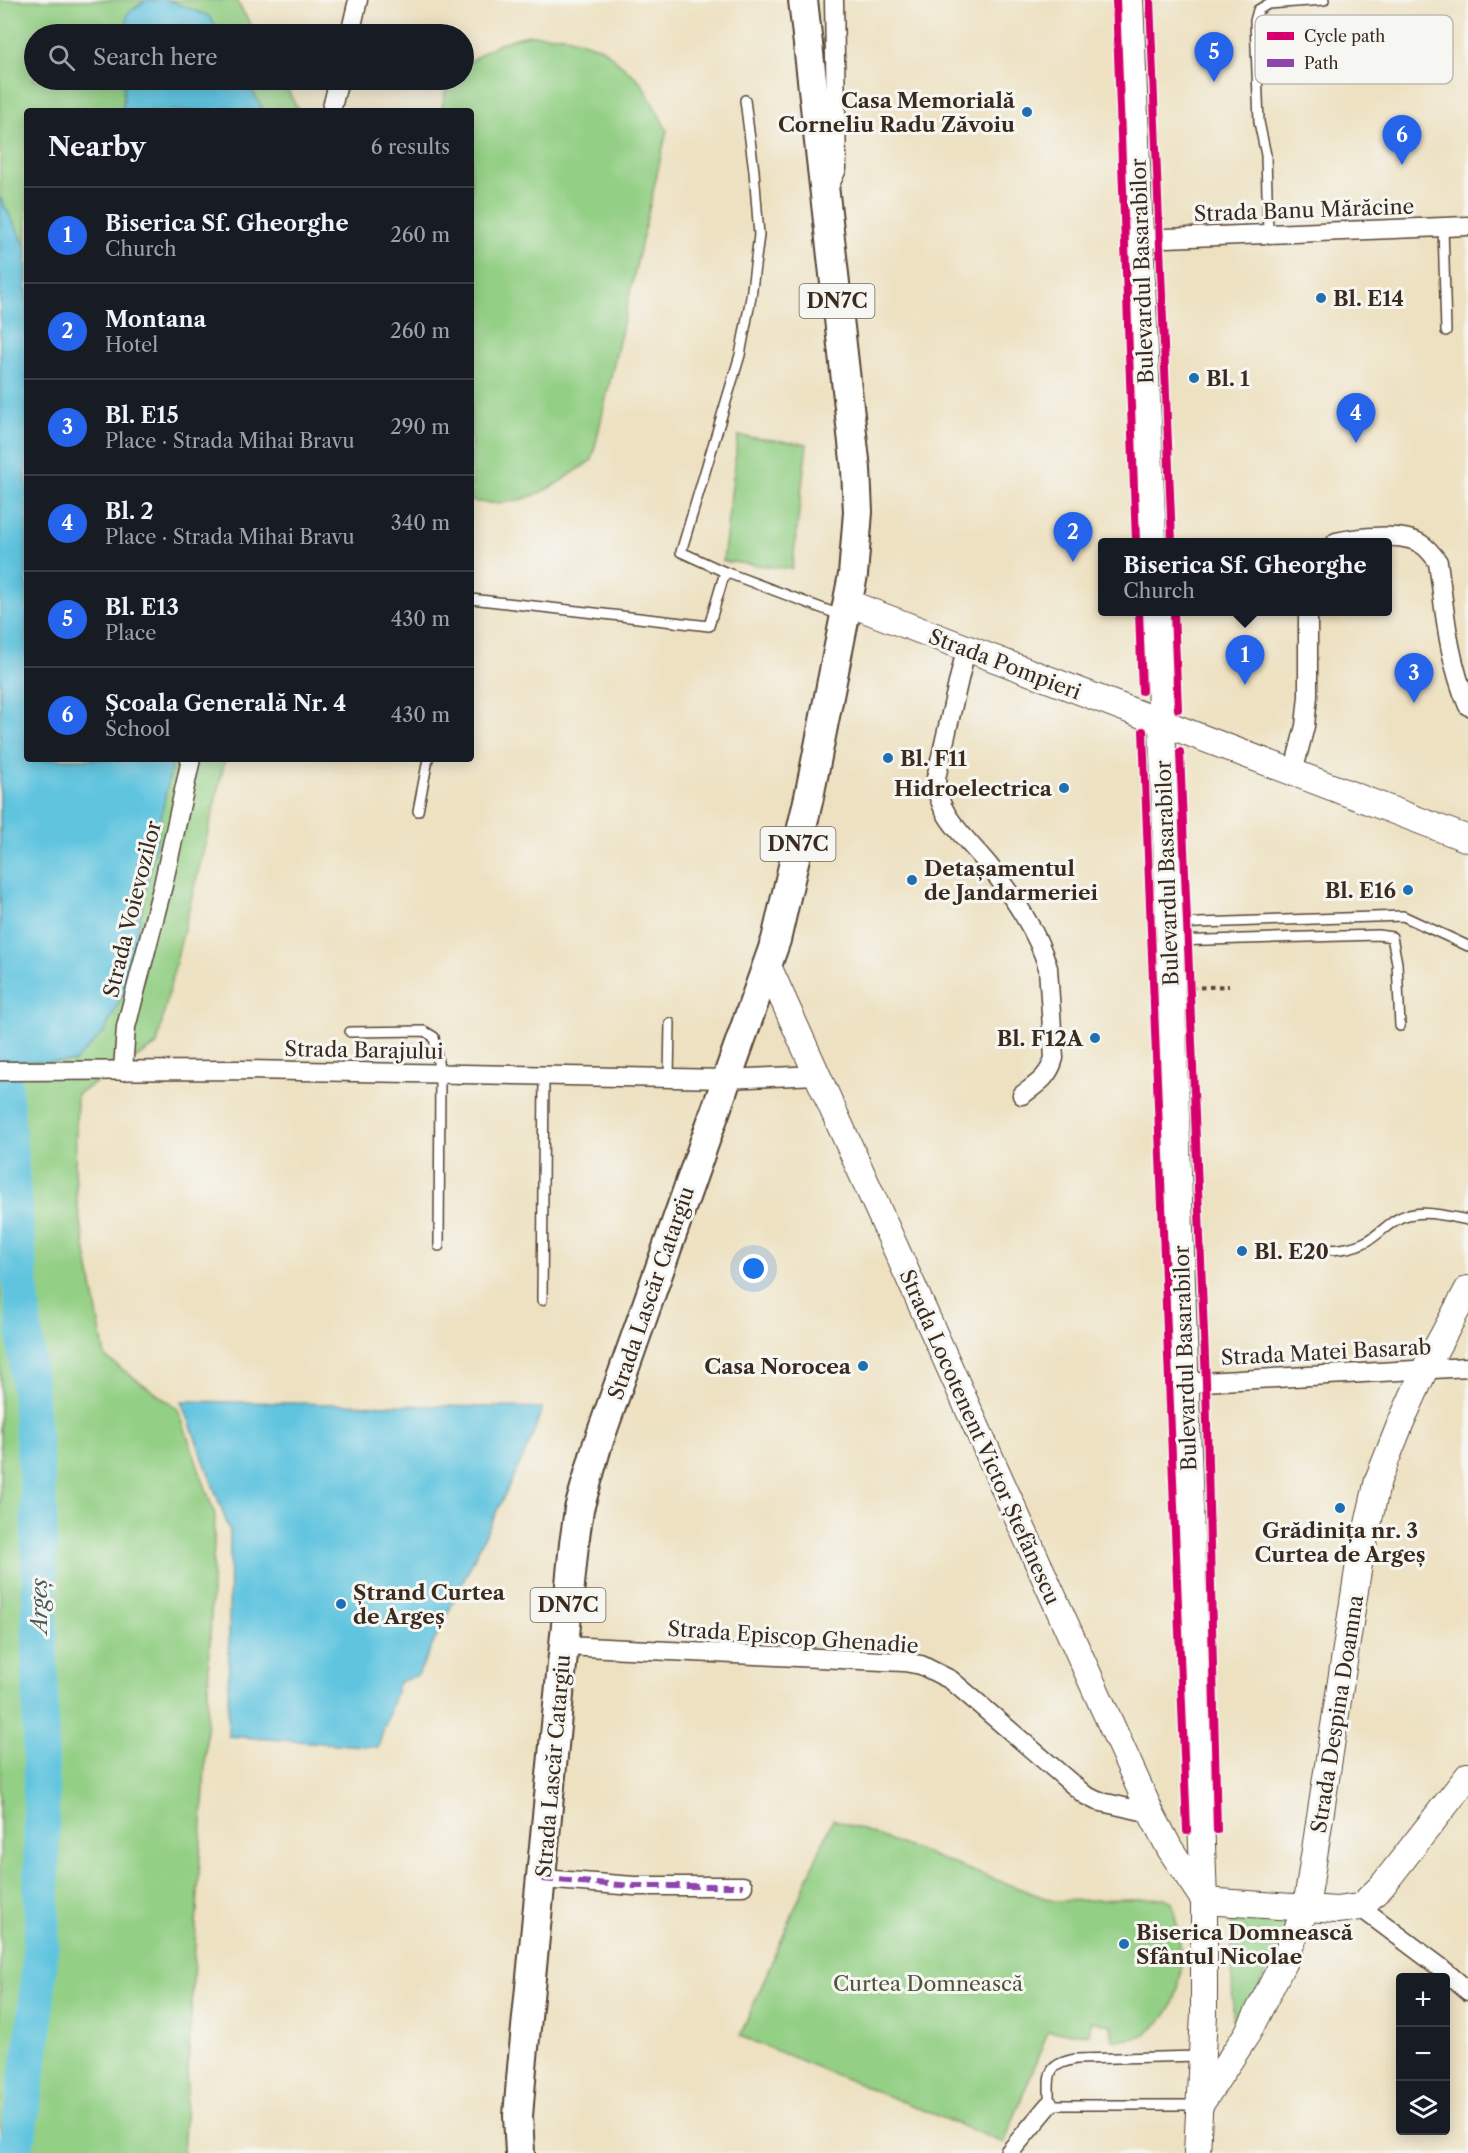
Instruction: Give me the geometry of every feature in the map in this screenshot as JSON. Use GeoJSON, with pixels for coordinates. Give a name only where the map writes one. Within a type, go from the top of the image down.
{"type":"FeatureCollection","features":[{"type":"Feature","properties":{"kind":"main road","name":"DN7C"},"geometry":{"type":"LineString","coordinates":[[726,1079],[768,966],[789,889],[847,610],[853,575],[858,512],[854,457],[803,0]]}},
{"type":"Feature","properties":{"kind":"main road","name":"Bulevardul Basarabilor"},"geometry":{"type":"LineString","coordinates":[[1130,0],[1153,538]]}},
{"type":"Feature","properties":{"kind":"main road","name":"Strada Pompieri"},"geometry":{"type":"LineString","coordinates":[[847,610],[966,649],[1468,839]]}},
{"type":"Feature","properties":{"kind":"main road","name":"Bulevardul Basarabilor"},"geometry":{"type":"LineString","coordinates":[[1156,616],[1204,1901],[1202,2056],[1197,2153]]}},
{"type":"Feature","properties":{"kind":"main road","name":"Strada Locotenent Victor Ștefănescu"},"geometry":{"type":"LineString","coordinates":[[768,966],[1151,1813],[1170,1849],[1204,1901]]}},
{"type":"Feature","properties":{"kind":"main road","name":"Strada Lascăr Catargiu"},"geometry":{"type":"LineString","coordinates":[[520,2153],[518,2116],[522,2068],[574,1544],[587,1478],[726,1079]]}},
{"type":"Feature","properties":{"kind":"main road","name":"Strada Despina Doamna"},"geometry":{"type":"LineString","coordinates":[[1200,2105],[1247,2034],[1306,1908],[1359,1564],[1378,1480],[1425,1369],[1468,1289]]}},
{"type":"Feature","properties":{"kind":"main road"},"geometry":{"type":"LineString","coordinates":[[1204,1901],[1337,1910],[1360,1907],[1382,1886],[1468,1776]]}},
{"type":"Feature","properties":{"kind":"street"},"geometry":{"type":"LineString","coordinates":[[352,24],[358,0]]}},
{"type":"Feature","properties":{"kind":"street"},"geometry":{"type":"LineString","coordinates":[[825,195],[837,169],[834,0]]}},
{"type":"Feature","properties":{"kind":"street"},"geometry":{"type":"LineString","coordinates":[[332,108],[336,90]]}},
{"type":"Feature","properties":{"kind":"street","name":"Strada Banu Mărăcine"},"geometry":{"type":"LineString","coordinates":[[1141,239],[1468,226]]}},
{"type":"Feature","properties":{"kind":"street"},"geometry":{"type":"LineString","coordinates":[[1374,538],[1399,537],[1420,543],[1430,550],[1438,562],[1451,656],[1457,680],[1468,706]]}},
{"type":"Feature","properties":{"kind":"street"},"geometry":{"type":"LineString","coordinates":[[1293,773],[1305,726],[1308,696],[1308,616]]}},
{"type":"Feature","properties":{"kind":"street"},"geometry":{"type":"LineString","coordinates":[[966,649],[936,778],[936,790],[944,811],[997,878],[1035,935],[1048,968],[1054,1058],[1046,1078],[1022,1095]]}},
{"type":"Feature","properties":{"kind":"street","name":"Strada Voievozilor"},"geometry":{"type":"LineString","coordinates":[[123,1071],[126,1027],[164,885],[190,762]]}},
{"type":"Feature","properties":{"kind":"street","name":"Strada Barajului"},"geometry":{"type":"LineString","coordinates":[[0,1071],[241,1070],[726,1079],[817,1075]]}},
{"type":"Feature","properties":{"kind":"street","name":"Strada Matei Basarab"},"geometry":{"type":"LineString","coordinates":[[1186,1383],[1468,1367]]}},
{"type":"Feature","properties":{"kind":"street","name":"Strada Episcop Ghenadie"},"geometry":{"type":"LineString","coordinates":[[564,1646],[904,1662],[921,1665],[951,1680],[1085,1795],[1151,1813]]}},
{"type":"Feature","properties":{"kind":"street"},"geometry":{"type":"LineString","coordinates":[[542,1879],[634,1886],[743,1886]]}},
{"type":"Feature","properties":{"kind":"street"},"geometry":{"type":"LineString","coordinates":[[1360,1907],[1468,1991]]}},
{"type":"Feature","properties":{"kind":"street"},"geometry":{"type":"LineString","coordinates":[[1010,2153],[1049,2105]]}},
{"type":"Feature","properties":{"kind":"lane"},"geometry":{"type":"LineString","coordinates":[[1257,15],[1258,10],[1268,4],[1324,0]]}},
{"type":"Feature","properties":{"kind":"lane"},"geometry":{"type":"LineString","coordinates":[[1257,84],[1259,122],[1266,154],[1268,234]]}},
{"type":"Feature","properties":{"kind":"lane"},"geometry":{"type":"LineString","coordinates":[[745,100],[759,235],[751,297],[740,355],[681,552],[725,572],[828,612],[847,610]]}},
{"type":"Feature","properties":{"kind":"lane"},"geometry":{"type":"LineString","coordinates":[[1443,227],[1446,331]]}},
{"type":"Feature","properties":{"kind":"lane"},"geometry":{"type":"LineString","coordinates":[[474,598],[709,626],[725,572]]}},
{"type":"Feature","properties":{"kind":"lane"},"geometry":{"type":"LineString","coordinates":[[418,812],[427,762]]}},
{"type":"Feature","properties":{"kind":"lane"},"geometry":{"type":"LineString","coordinates":[[1169,933],[1403,916],[1468,946]]}},
{"type":"Feature","properties":{"kind":"lane"},"geometry":{"type":"LineString","coordinates":[[1169,933],[1392,937],[1397,963],[1400,1026]]}},
{"type":"Feature","properties":{"kind":"lane"},"geometry":{"type":"LineString","coordinates":[[669,1078],[670,1023]]}},
{"type":"Feature","properties":{"kind":"lane"},"geometry":{"type":"LineString","coordinates":[[350,1032],[424,1031],[434,1038],[440,1075],[439,1246]]}},
{"type":"Feature","properties":{"kind":"lane"},"geometry":{"type":"LineString","coordinates":[[542,1300],[544,1076]]}},
{"type":"Feature","properties":{"kind":"lane"},"geometry":{"type":"LineString","coordinates":[[1302,1250],[1347,1249],[1370,1239],[1386,1226],[1406,1215],[1423,1213],[1468,1220]]}},
{"type":"Feature","properties":{"kind":"lane"},"geometry":{"type":"LineString","coordinates":[[1200,2105],[1049,2105],[1050,2073],[1059,2062],[1076,2059],[1202,2056]]}},
{"type":"Feature","properties":{"kind":"path"},"geometry":{"type":"LineString","coordinates":[[1189,978],[1190,1000]]}},
{"type":"Feature","properties":{"kind":"path"},"geometry":{"type":"LineString","coordinates":[[1189,988],[1229,986]]}},
{"type":"Feature","properties":{"kind":"green space"},"geometry":{"type":"Polygon","coordinates":[[[0,0],[236,0],[250,24],[24,24],[24,90],[287,90],[297,108],[24,108],[24,762],[224,762],[157,1045],[77,1094],[75,1167],[77,1202],[105,1357],[178,1409],[215,1515],[204,1788],[183,2153],[0,2153],[0,0]]]}},
{"type":"Feature","properties":{"kind":"green space"},"geometry":{"type":"Polygon","coordinates":[[[529,35],[564,36],[602,48],[641,82],[667,130],[592,460],[550,488],[536,494],[522,499],[490,503],[474,501],[474,108],[442,108],[446,90],[474,90],[474,59],[494,46],[529,35]]]}},
{"type":"Feature","properties":{"kind":"green space"},"geometry":{"type":"Polygon","coordinates":[[[738,436],[807,444],[792,569],[723,561],[738,436]]]}},
{"type":"Feature","properties":{"kind":"green space","name":"Curtea Domnească"},"geometry":{"type":"Polygon","coordinates":[[[833,1819],[1053,1901],[1165,1898],[1172,1902],[1181,1951],[1179,1984],[1175,1999],[1156,2026],[1136,2038],[1113,2040],[1111,2025],[1091,2021],[1089,2034],[1048,2031],[1004,2143],[740,2036],[833,1819]]]}},
{"type":"Feature","properties":{"kind":"green space"},"geometry":{"type":"Polygon","coordinates":[[[1231,1919],[1287,1922],[1286,1933],[1238,2028],[1235,2027],[1233,2016],[1231,1919]]]}},
{"type":"Feature","properties":{"kind":"water"},"geometry":{"type":"Polygon","coordinates":[[[146,0],[168,0],[209,16],[214,24],[126,24],[127,14],[146,0]]]}},
{"type":"Feature","properties":{"kind":"water"},"geometry":{"type":"Polygon","coordinates":[[[124,90],[252,90],[262,108],[123,108],[124,90]]]}},
{"type":"Feature","properties":{"kind":"water"},"geometry":{"type":"Polygon","coordinates":[[[0,197],[24,242],[24,762],[172,762],[125,990],[104,1032],[74,1062],[0,1061],[0,197]]]}},
{"type":"Feature","properties":{"kind":"water","name":"Ștrand Curtea de Argeș"},"geometry":{"type":"Polygon","coordinates":[[[182,1401],[542,1408],[531,1440],[418,1675],[399,1682],[378,1747],[228,1736],[230,1532],[182,1401]]]}},
{"type":"Feature","properties":{"kind":"waterway","name":"Argeș"},"geometry":{"type":"LineString","coordinates":[[0,1059],[2,1061],[39,1508],[42,1924],[35,2024],[19,2132],[12,2153]]}},
{"type":"Feature","properties":{"kind":"marked path"},"geometry":{"type":"LineString","coordinates":[[542,1879],[634,1886],[743,1886]]}},
{"type":"Feature","properties":{"kind":"cycle path"},"geometry":{"type":"LineString","coordinates":[[1116,0],[1136,538]]}},
{"type":"Feature","properties":{"kind":"cycle path"},"geometry":{"type":"LineString","coordinates":[[1150,0],[1172,538]]}},
{"type":"Feature","properties":{"kind":"cycle path"},"geometry":{"type":"LineString","coordinates":[[1139,616],[1142,691]]}},
{"type":"Feature","properties":{"kind":"cycle path"},"geometry":{"type":"LineString","coordinates":[[1174,616],[1178,709]]}},
{"type":"Feature","properties":{"kind":"cycle path"},"geometry":{"type":"LineString","coordinates":[[1143,731],[1187,1831]]}},
{"type":"Feature","properties":{"kind":"cycle path"},"geometry":{"type":"LineString","coordinates":[[1180,752],[1206,1382],[1217,1830]]}},
{"type":"Feature","properties":{"kind":"place","name":"Bl. E13"},"geometry":{"type":"Point","coordinates":[1214,82]}},
{"type":"Feature","properties":{"kind":"place","name":"Casa Memorială Corneliu Radu Zăvoiu"},"geometry":{"type":"Point","coordinates":[1027,112]}},
{"type":"Feature","properties":{"kind":"place","name":"Școala Generală Nr. 4"},"geometry":{"type":"Point","coordinates":[1402,165]}},
{"type":"Feature","properties":{"kind":"place","name":"Bl. E14"},"geometry":{"type":"Point","coordinates":[1321,298]}},
{"type":"Feature","properties":{"kind":"place","name":"Bl. 1"},"geometry":{"type":"Point","coordinates":[1194,378]}},
{"type":"Feature","properties":{"kind":"place","name":"Bl. 2"},"geometry":{"type":"Point","coordinates":[1356,443]}},
{"type":"Feature","properties":{"kind":"place","name":"Montana"},"geometry":{"type":"Point","coordinates":[1073,562]}},
{"type":"Feature","properties":{"kind":"place","name":"Biserica Sf. Gheorghe"},"geometry":{"type":"Point","coordinates":[1245,685]}},
{"type":"Feature","properties":{"kind":"place","name":"Bl. E15"},"geometry":{"type":"Point","coordinates":[1414,703]}},
{"type":"Feature","properties":{"kind":"place","name":"Bl. F11"},"geometry":{"type":"Point","coordinates":[888,758]}},
{"type":"Feature","properties":{"kind":"place","name":"Hidroelectrica"},"geometry":{"type":"Point","coordinates":[1064,788]}},
{"type":"Feature","properties":{"kind":"place","name":"Detașamentul de Jandarmeriei"},"geometry":{"type":"Point","coordinates":[912,880]}},
{"type":"Feature","properties":{"kind":"place","name":"Bl. E16"},"geometry":{"type":"Point","coordinates":[1408,890]}},
{"type":"Feature","properties":{"kind":"place","name":"Bl. F12A"},"geometry":{"type":"Point","coordinates":[1095,1038]}},
{"type":"Feature","properties":{"kind":"place","name":"Bl. E20"},"geometry":{"type":"Point","coordinates":[1242,1251]}},
{"type":"Feature","properties":{"kind":"place","name":"Casa Norocea"},"geometry":{"type":"Point","coordinates":[863,1366]}},
{"type":"Feature","properties":{"kind":"place","name":"Grădinița nr. 3 Curtea de Argeș"},"geometry":{"type":"Point","coordinates":[1340,1508]}},
{"type":"Feature","properties":{"kind":"place","name":"Ștrand Curtea de Argeș"},"geometry":{"type":"Point","coordinates":[341,1604]}},
{"type":"Feature","properties":{"kind":"place","name":"Biserica Domnească Sfântul Nicolae"},"geometry":{"type":"Point","coordinates":[1124,1944]}}]}
